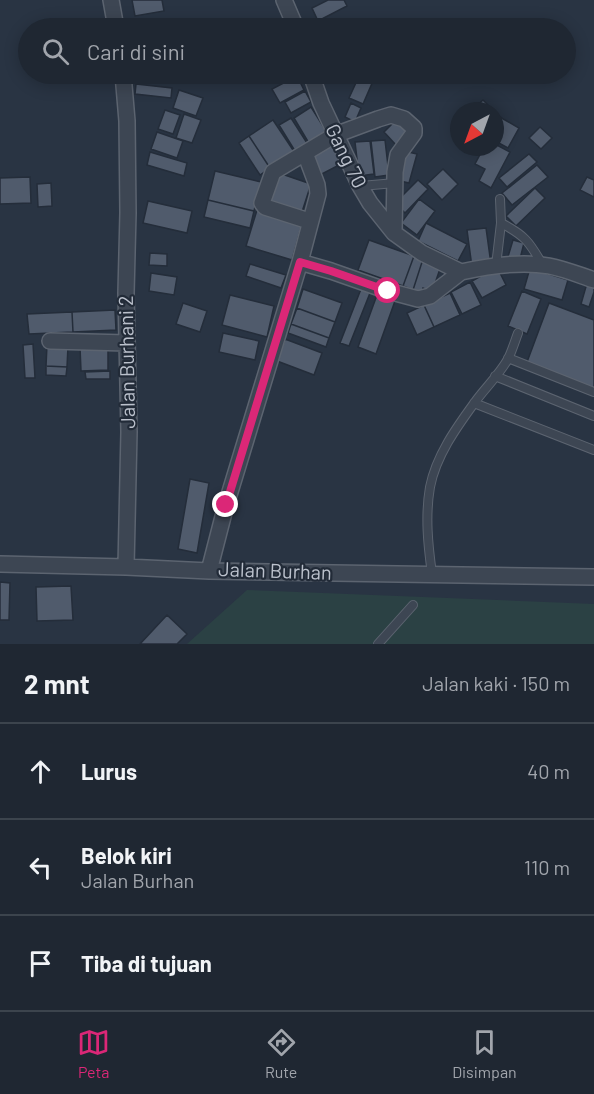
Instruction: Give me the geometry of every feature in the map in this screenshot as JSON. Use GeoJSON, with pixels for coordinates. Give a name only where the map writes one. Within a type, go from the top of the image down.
{"type":"FeatureCollection","features":[{"type":"Feature","properties":{"kind":"street"},"geometry":{"type":"LineString","coordinates":[[111,0],[114,18]]}},
{"type":"Feature","properties":{"kind":"street"},"geometry":{"type":"LineString","coordinates":[[284,0],[292,18]]}},
{"type":"Feature","properties":{"kind":"street","name":"Jalan Burhani 2"},"geometry":{"type":"LineString","coordinates":[[124,84],[127,121],[126,293],[129,432],[126,567]]}},
{"type":"Feature","properties":{"kind":"street","name":"Gang 70"},"geometry":{"type":"LineString","coordinates":[[314,84],[335,135],[370,203],[394,233],[422,253],[461,272]]}},
{"type":"Feature","properties":{"kind":"street"},"geometry":{"type":"LineString","coordinates":[[309,221],[269,209],[262,203],[273,172],[335,135],[391,116],[404,119],[414,128],[414,133],[398,155],[394,233]]}},
{"type":"Feature","properties":{"kind":"street","name":"Jalan Burhan"},"geometry":{"type":"LineString","coordinates":[[305,153],[317,185],[318,195],[209,571],[594,577]]}},
{"type":"Feature","properties":{"kind":"street"},"geometry":{"type":"LineString","coordinates":[[300,262],[418,299],[430,296],[461,272],[496,266],[543,266],[594,280]]}},
{"type":"Feature","properties":{"kind":"street"},"geometry":{"type":"LineString","coordinates":[[50,341],[127,343]]}},
{"type":"Feature","properties":{"kind":"street"},"geometry":{"type":"LineString","coordinates":[[0,564],[209,571]]}},
{"type":"Feature","properties":{"kind":"lane"},"geometry":{"type":"LineString","coordinates":[[360,186],[395,183]]}},
{"type":"Feature","properties":{"kind":"lane"},"geometry":{"type":"LineString","coordinates":[[496,266],[501,223],[500,199]]}},
{"type":"Feature","properties":{"kind":"lane"},"geometry":{"type":"LineString","coordinates":[[501,223],[518,232],[531,245],[543,266]]}},
{"type":"Feature","properties":{"kind":"lane"},"geometry":{"type":"LineString","coordinates":[[432,574],[428,548],[430,488],[441,456],[448,442],[508,358],[518,333]]}},
{"type":"Feature","properties":{"kind":"lane"},"geometry":{"type":"LineString","coordinates":[[508,358],[594,392]]}},
{"type":"Feature","properties":{"kind":"lane"},"geometry":{"type":"LineString","coordinates":[[495,376],[594,416]]}},
{"type":"Feature","properties":{"kind":"lane"},"geometry":{"type":"LineString","coordinates":[[474,404],[594,450]]}},
{"type":"Feature","properties":{"kind":"lane"},"geometry":{"type":"LineString","coordinates":[[378,644],[413,605]]}},
{"type":"Feature","properties":{"kind":"green space"},"geometry":{"type":"Polygon","coordinates":[[[247,590],[594,604],[594,644],[187,644],[247,590]]]}},
{"type":"Feature","properties":{"kind":"building"},"geometry":{"type":"Polygon","coordinates":[[[132,0],[162,0],[164,11],[135,16],[132,0]]]}},
{"type":"Feature","properties":{"kind":"building"},"geometry":{"type":"Polygon","coordinates":[[[328,0],[344,0],[347,6],[324,18],[317,18],[312,8],[328,0]]]}},
{"type":"Feature","properties":{"kind":"building"},"geometry":{"type":"Polygon","coordinates":[[[136,84],[172,88],[171,98],[135,94],[136,84]]]}},
{"type":"Feature","properties":{"kind":"building"},"geometry":{"type":"Polygon","coordinates":[[[282,84],[301,84],[304,90],[280,103],[272,89],[282,84]]]}},
{"type":"Feature","properties":{"kind":"building"},"geometry":{"type":"Polygon","coordinates":[[[355,84],[372,84],[363,104],[349,98],[355,84]]]}},
{"type":"Feature","properties":{"kind":"building"},"geometry":{"type":"Polygon","coordinates":[[[179,90],[203,98],[196,116],[173,108],[179,90]]]}},
{"type":"Feature","properties":{"kind":"building"},"geometry":{"type":"Polygon","coordinates":[[[305,91],[311,102],[291,113],[285,102],[305,91]]]}},
{"type":"Feature","properties":{"kind":"building"},"geometry":{"type":"Polygon","coordinates":[[[351,103],[361,108],[355,122],[345,117],[351,103]]]}},
{"type":"Feature","properties":{"kind":"building"},"geometry":{"type":"Polygon","coordinates":[[[311,107],[328,134],[310,145],[294,118],[311,107]]]}},
{"type":"Feature","properties":{"kind":"building"},"geometry":{"type":"Polygon","coordinates":[[[165,110],[180,115],[173,134],[158,129],[165,110]]]}},
{"type":"Feature","properties":{"kind":"building"},"geometry":{"type":"Polygon","coordinates":[[[184,114],[201,120],[192,143],[176,138],[184,114]]]}},
{"type":"Feature","properties":{"kind":"building"},"geometry":{"type":"Polygon","coordinates":[[[291,118],[307,143],[295,151],[279,125],[291,118]]]}},
{"type":"Feature","properties":{"kind":"building"},"geometry":{"type":"Polygon","coordinates":[[[504,119],[519,128],[508,148],[504,146],[504,119]]]}},
{"type":"Feature","properties":{"kind":"building"},"geometry":{"type":"Polygon","coordinates":[[[273,120],[295,153],[270,168],[249,136],[273,120]]]}},
{"type":"Feature","properties":{"kind":"building"},"geometry":{"type":"Polygon","coordinates":[[[396,120],[409,133],[396,145],[384,132],[396,120]]]}},
{"type":"Feature","properties":{"kind":"building"},"geometry":{"type":"Polygon","coordinates":[[[540,127],[552,138],[541,149],[529,138],[540,127]]]}},
{"type":"Feature","properties":{"kind":"building"},"geometry":{"type":"Polygon","coordinates":[[[157,132],[183,141],[177,158],[151,149],[157,132]]]}},
{"type":"Feature","properties":{"kind":"building"},"geometry":{"type":"Polygon","coordinates":[[[249,136],[270,168],[260,175],[239,143],[249,136]]]}},
{"type":"Feature","properties":{"kind":"building"},"geometry":{"type":"Polygon","coordinates":[[[385,140],[389,175],[375,177],[371,141],[385,140]]]}},
{"type":"Feature","properties":{"kind":"building"},"geometry":{"type":"Polygon","coordinates":[[[370,141],[374,174],[359,176],[355,142],[370,141]]]}},
{"type":"Feature","properties":{"kind":"building"},"geometry":{"type":"Polygon","coordinates":[[[334,142],[345,162],[318,176],[307,157],[334,142]]]}},
{"type":"Feature","properties":{"kind":"building"},"geometry":{"type":"Polygon","coordinates":[[[504,149],[510,152],[491,188],[479,181],[485,169],[475,164],[479,156],[504,156],[504,149]]]}},
{"type":"Feature","properties":{"kind":"building"},"geometry":{"type":"Polygon","coordinates":[[[404,151],[417,154],[409,183],[396,180],[404,151]]]}},
{"type":"Feature","properties":{"kind":"building"},"geometry":{"type":"Polygon","coordinates":[[[150,152],[187,163],[184,176],[147,165],[150,152]]]}},
{"type":"Feature","properties":{"kind":"building"},"geometry":{"type":"Polygon","coordinates":[[[529,154],[537,162],[507,187],[499,178],[529,154]]]}},
{"type":"Feature","properties":{"kind":"building"},"geometry":{"type":"Polygon","coordinates":[[[537,165],[548,177],[512,205],[502,193],[537,165]]]}},
{"type":"Feature","properties":{"kind":"building"},"geometry":{"type":"Polygon","coordinates":[[[443,169],[458,184],[442,200],[427,184],[443,169]]]}},
{"type":"Feature","properties":{"kind":"building"},"geometry":{"type":"Polygon","coordinates":[[[215,171],[261,182],[254,211],[208,200],[215,171]]]}},
{"type":"Feature","properties":{"kind":"building"},"geometry":{"type":"Polygon","coordinates":[[[276,172],[311,184],[301,215],[266,204],[276,172]]]}},
{"type":"Feature","properties":{"kind":"building"},"geometry":{"type":"Polygon","coordinates":[[[30,177],[31,203],[0,204],[0,178],[30,177]]]}},
{"type":"Feature","properties":{"kind":"building"},"geometry":{"type":"Polygon","coordinates":[[[587,177],[594,180],[594,197],[580,190],[587,177]]]}},
{"type":"Feature","properties":{"kind":"building"},"geometry":{"type":"Polygon","coordinates":[[[418,180],[428,189],[405,213],[395,203],[418,180]]]}},
{"type":"Feature","properties":{"kind":"building"},"geometry":{"type":"Polygon","coordinates":[[[51,183],[52,206],[38,207],[37,184],[51,183]]]}},
{"type":"Feature","properties":{"kind":"building"},"geometry":{"type":"Polygon","coordinates":[[[535,188],[545,198],[516,226],[506,216],[535,188]]]}},
{"type":"Feature","properties":{"kind":"building"},"geometry":{"type":"Polygon","coordinates":[[[419,199],[435,211],[417,235],[401,223],[419,199]]]}},
{"type":"Feature","properties":{"kind":"building"},"geometry":{"type":"Polygon","coordinates":[[[208,200],[254,211],[250,228],[204,217],[208,200]]]}},
{"type":"Feature","properties":{"kind":"building"},"geometry":{"type":"Polygon","coordinates":[[[148,201],[192,211],[187,233],[143,223],[148,201]]]}},
{"type":"Feature","properties":{"kind":"building"},"geometry":{"type":"Polygon","coordinates":[[[257,210],[302,224],[292,260],[246,246],[257,210]]]}},
{"type":"Feature","properties":{"kind":"building"},"geometry":{"type":"Polygon","coordinates":[[[426,223],[467,244],[458,261],[418,241],[426,223]]]}},
{"type":"Feature","properties":{"kind":"building"},"geometry":{"type":"Polygon","coordinates":[[[486,228],[491,264],[472,267],[467,230],[486,228]]]}},
{"type":"Feature","properties":{"kind":"building"},"geometry":{"type":"Polygon","coordinates":[[[369,240],[414,256],[403,286],[358,270],[369,240]]]}},
{"type":"Feature","properties":{"kind":"building"},"geometry":{"type":"Polygon","coordinates":[[[513,240],[524,243],[519,263],[507,260],[513,240]]]}},
{"type":"Feature","properties":{"kind":"building"},"geometry":{"type":"Polygon","coordinates":[[[150,253],[167,254],[167,266],[149,265],[150,253]]]}},
{"type":"Feature","properties":{"kind":"building"},"geometry":{"type":"Polygon","coordinates":[[[414,256],[423,259],[413,290],[403,286],[414,256]]]}},
{"type":"Feature","properties":{"kind":"building"},"geometry":{"type":"Polygon","coordinates":[[[423,259],[441,266],[432,292],[423,288],[422,293],[413,290],[423,259]]]}},
{"type":"Feature","properties":{"kind":"building"},"geometry":{"type":"Polygon","coordinates":[[[250,264],[286,275],[281,288],[246,276],[250,264]]]}},
{"type":"Feature","properties":{"kind":"building"},"geometry":{"type":"Polygon","coordinates":[[[497,267],[506,285],[482,298],[472,281],[497,267]]]}},
{"type":"Feature","properties":{"kind":"building"},"geometry":{"type":"Polygon","coordinates":[[[530,268],[568,280],[562,300],[524,289],[530,268]]]}},
{"type":"Feature","properties":{"kind":"building"},"geometry":{"type":"Polygon","coordinates":[[[151,273],[177,277],[174,295],[149,291],[151,273]]]}},
{"type":"Feature","properties":{"kind":"building"},"geometry":{"type":"Polygon","coordinates":[[[470,282],[481,305],[462,314],[451,292],[470,282]]]}},
{"type":"Feature","properties":{"kind":"building"},"geometry":{"type":"Polygon","coordinates":[[[587,283],[594,286],[589,307],[581,304],[587,283]]]}},
{"type":"Feature","properties":{"kind":"building"},"geometry":{"type":"Polygon","coordinates":[[[303,289],[342,303],[335,322],[297,308],[303,289]]]}},
{"type":"Feature","properties":{"kind":"building"},"geometry":{"type":"Polygon","coordinates":[[[361,289],[370,293],[349,346],[340,343],[361,289]]]}},
{"type":"Feature","properties":{"kind":"building"},"geometry":{"type":"Polygon","coordinates":[[[522,291],[541,299],[527,334],[508,326],[522,291]]]}},
{"type":"Feature","properties":{"kind":"building"},"geometry":{"type":"Polygon","coordinates":[[[450,293],[460,315],[434,327],[424,305],[450,293]]]}},
{"type":"Feature","properties":{"kind":"building"},"geometry":{"type":"Polygon","coordinates":[[[230,295],[274,306],[267,337],[222,325],[230,295]]]}},
{"type":"Feature","properties":{"kind":"building"},"geometry":{"type":"Polygon","coordinates":[[[377,295],[395,301],[376,354],[358,347],[377,295]]]}},
{"type":"Feature","properties":{"kind":"building"},"geometry":{"type":"Polygon","coordinates":[[[183,303],[207,311],[200,332],[176,324],[183,303]]]}},
{"type":"Feature","properties":{"kind":"building"},"geometry":{"type":"Polygon","coordinates":[[[549,303],[594,320],[594,388],[527,362],[549,303]]]}},
{"type":"Feature","properties":{"kind":"building"},"geometry":{"type":"Polygon","coordinates":[[[424,305],[434,327],[417,335],[407,313],[424,305]]]}},
{"type":"Feature","properties":{"kind":"building"},"geometry":{"type":"Polygon","coordinates":[[[297,308],[335,322],[329,338],[291,324],[297,308]]]}},
{"type":"Feature","properties":{"kind":"building"},"geometry":{"type":"Polygon","coordinates":[[[115,310],[116,330],[73,332],[72,312],[115,310]]]}},
{"type":"Feature","properties":{"kind":"building"},"geometry":{"type":"Polygon","coordinates":[[[72,312],[73,332],[29,334],[27,314],[72,312]]]}},
{"type":"Feature","properties":{"kind":"building"},"geometry":{"type":"Polygon","coordinates":[[[291,324],[329,338],[326,347],[288,333],[291,324]]]}},
{"type":"Feature","properties":{"kind":"building"},"geometry":{"type":"Polygon","coordinates":[[[223,333],[259,341],[255,360],[219,352],[223,333]]]}},
{"type":"Feature","properties":{"kind":"building"},"geometry":{"type":"Polygon","coordinates":[[[285,339],[322,353],[314,375],[277,361],[285,339]]]}},
{"type":"Feature","properties":{"kind":"building"},"geometry":{"type":"Polygon","coordinates":[[[33,344],[35,378],[25,378],[23,345],[33,344]]]}},
{"type":"Feature","properties":{"kind":"building"},"geometry":{"type":"Polygon","coordinates":[[[47,345],[68,346],[67,367],[46,366],[47,345]]]}},
{"type":"Feature","properties":{"kind":"building"},"geometry":{"type":"Polygon","coordinates":[[[80,347],[108,347],[108,370],[81,371],[80,347]]]}},
{"type":"Feature","properties":{"kind":"building"},"geometry":{"type":"Polygon","coordinates":[[[46,366],[67,367],[66,376],[46,375],[46,366]]]}},
{"type":"Feature","properties":{"kind":"building"},"geometry":{"type":"Polygon","coordinates":[[[110,371],[110,379],[86,379],[85,372],[110,371]]]}},
{"type":"Feature","properties":{"kind":"building"},"geometry":{"type":"Polygon","coordinates":[[[190,479],[209,483],[197,553],[178,549],[190,479]]]}},
{"type":"Feature","properties":{"kind":"building"},"geometry":{"type":"Polygon","coordinates":[[[0,582],[10,583],[9,620],[0,620],[0,582]]]}},
{"type":"Feature","properties":{"kind":"building"},"geometry":{"type":"Polygon","coordinates":[[[71,586],[73,620],[37,621],[36,587],[71,586]]]}},
{"type":"Feature","properties":{"kind":"building"},"geometry":{"type":"Polygon","coordinates":[[[167,615],[187,634],[177,644],[140,644],[167,615]]]}},
{"type":"Feature","properties":{"kind":"route"},"geometry":{"type":"LineString","coordinates":[[226,505],[300,262],[388,291]]}}]}
